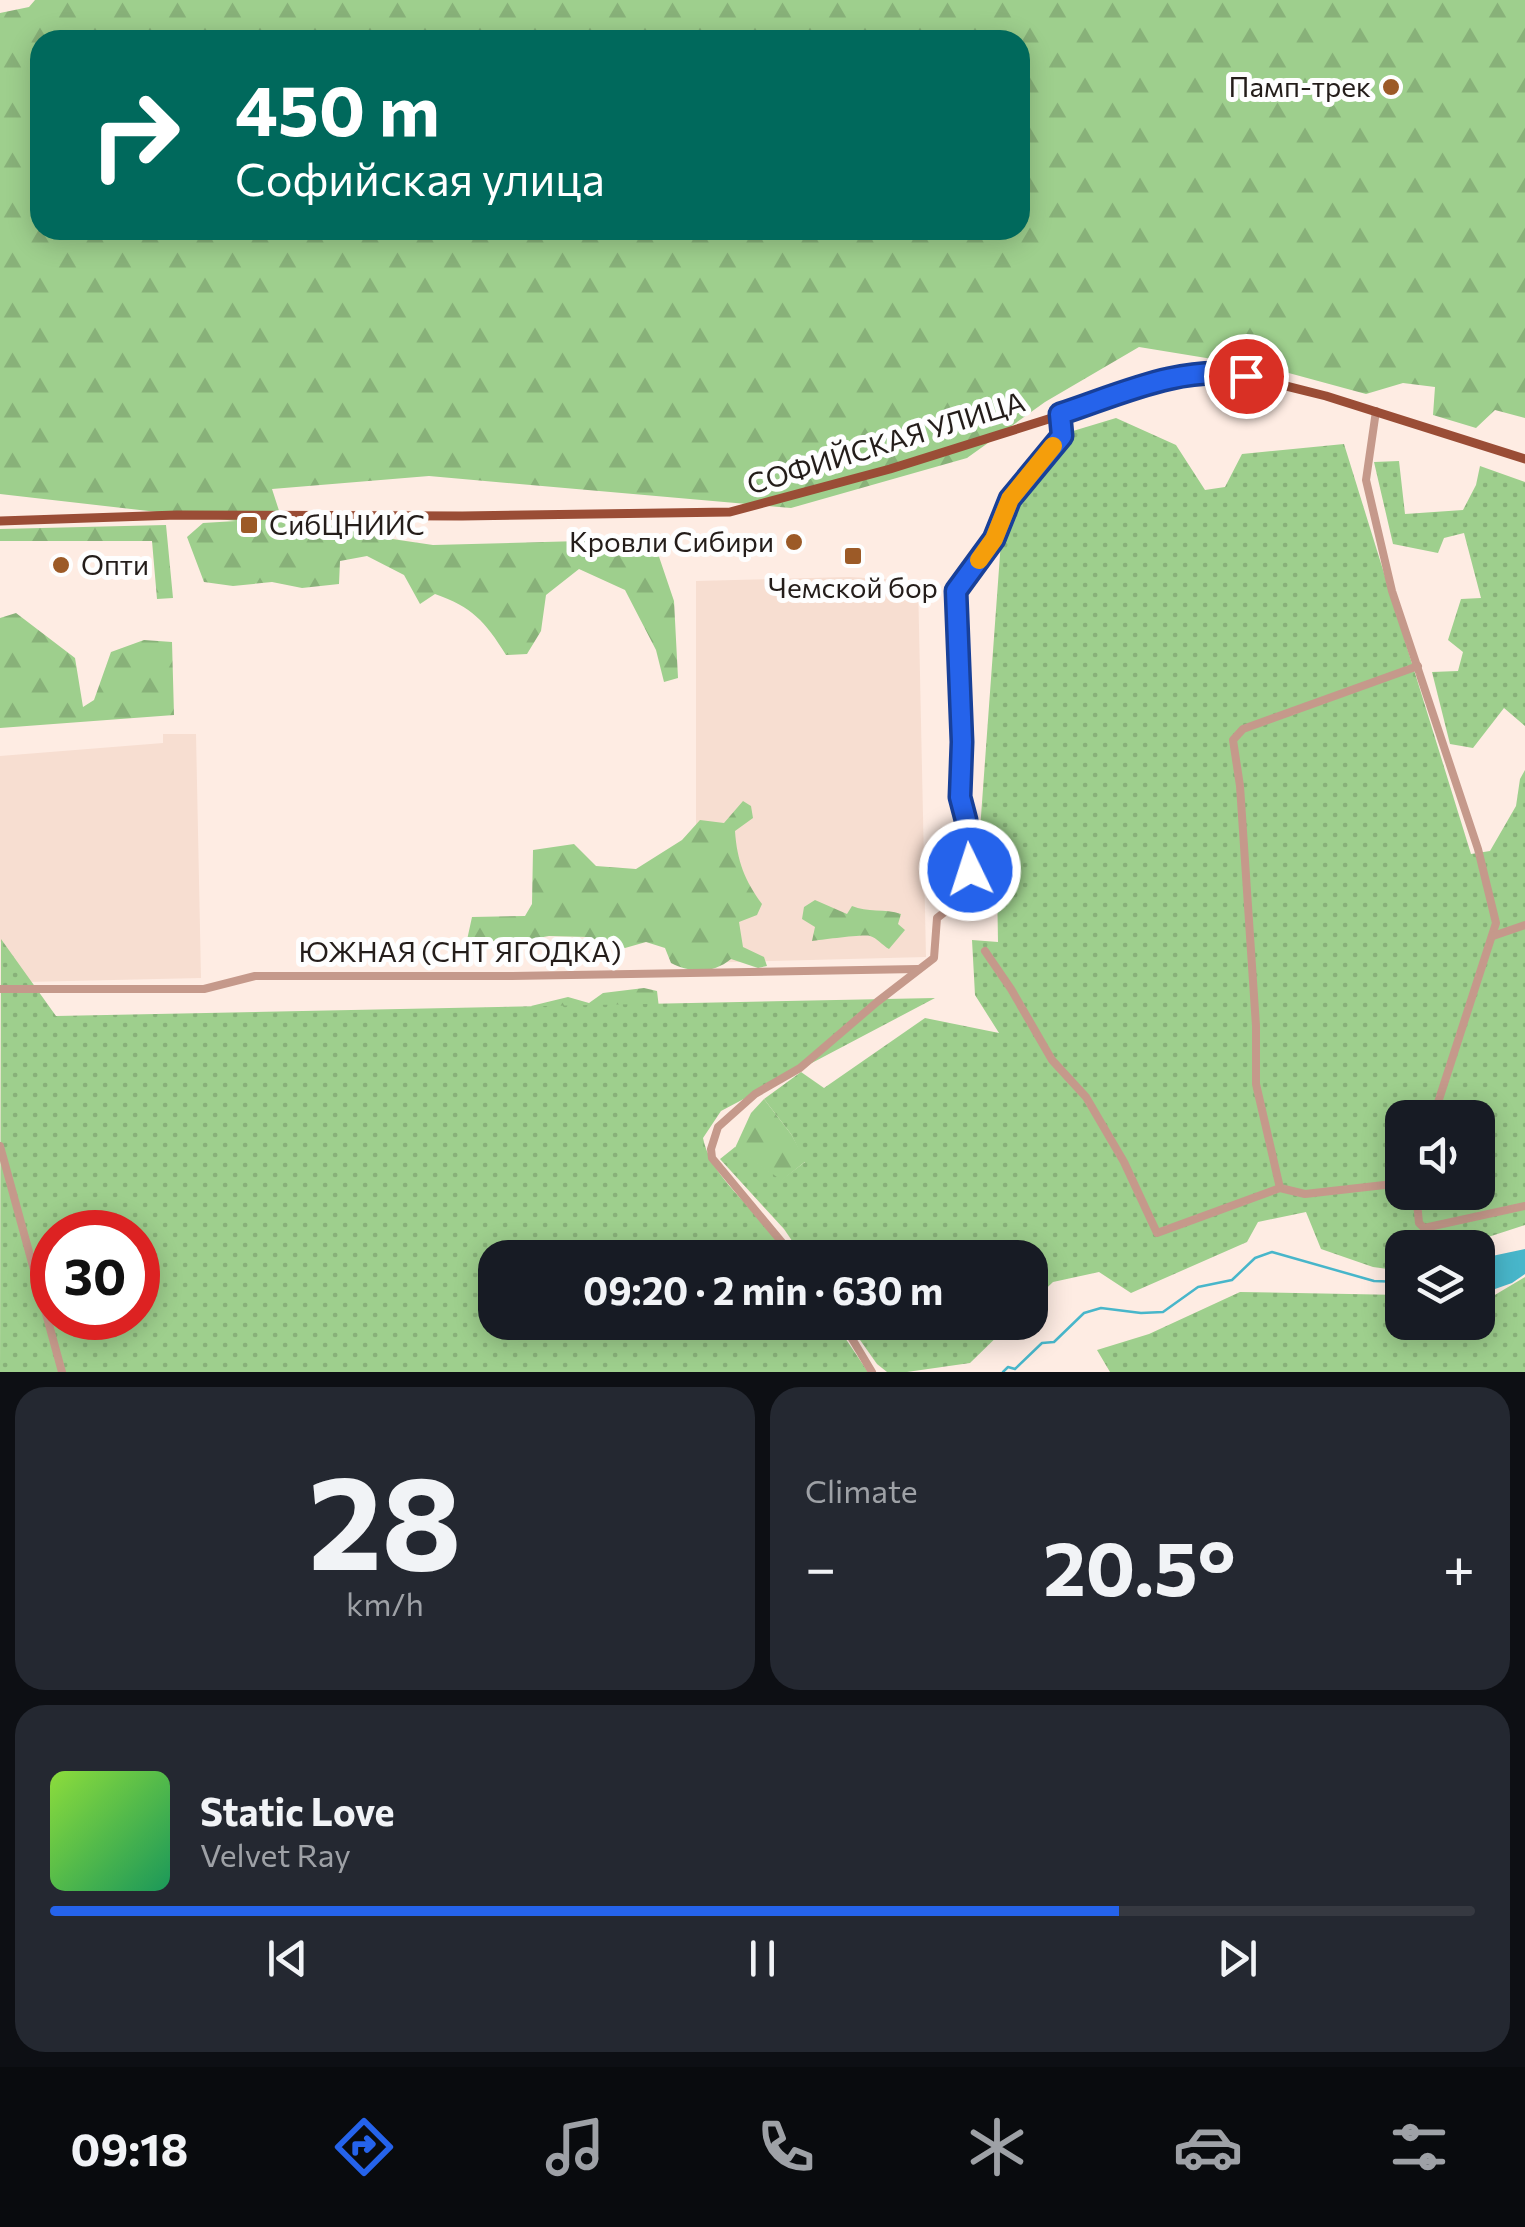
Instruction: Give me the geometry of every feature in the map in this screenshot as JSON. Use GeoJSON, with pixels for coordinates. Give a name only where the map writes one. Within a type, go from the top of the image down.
{"type":"FeatureCollection","features":[{"type":"Feature","properties":{"kind":"main road","name":"СОФИЙСКАЯ УЛИЦА"},"geometry":{"type":"LineString","coordinates":[[0,521],[177,515],[730,512],[890,469],[1201,371],[1246,376],[1376,411],[1525,459]]}},
{"type":"Feature","properties":{"kind":"street"},"geometry":{"type":"LineString","coordinates":[[1376,411],[1366,480],[1392,591],[1478,848],[1496,924],[1440,1100]]}},
{"type":"Feature","properties":{"kind":"street"},"geometry":{"type":"LineString","coordinates":[[780,1240],[712,1158],[718,1127],[755,1094],[800,1068],[934,958],[937,918],[959,901],[970,870],[960,797],[962,742],[956,591],[994,539],[1010,499],[1062,436],[1060,414]]}},
{"type":"Feature","properties":{"kind":"street"},"geometry":{"type":"LineString","coordinates":[[1280,1188],[1256,1084],[1256,1026],[1233,740],[1243,729],[1418,666]]}},
{"type":"Feature","properties":{"kind":"street"},"geometry":{"type":"LineString","coordinates":[[1493,936],[1525,925]]}},
{"type":"Feature","properties":{"kind":"street"},"geometry":{"type":"LineString","coordinates":[[986,951],[1052,1060],[1086,1097],[1124,1162],[1157,1233],[1280,1188],[1305,1194],[1385,1185]]}},
{"type":"Feature","properties":{"kind":"street","name":"ЮЖНАЯ (СНТ ЯГОДКА)"},"geometry":{"type":"LineString","coordinates":[[0,990],[204,989],[254,976],[512,976],[922,968]]}},
{"type":"Feature","properties":{"kind":"street"},"geometry":{"type":"LineString","coordinates":[[0,1146],[62,1372]]}},
{"type":"Feature","properties":{"kind":"street"},"geometry":{"type":"LineString","coordinates":[[0,1185],[10,1182]]}},
{"type":"Feature","properties":{"kind":"street"},"geometry":{"type":"LineString","coordinates":[[1418,1210],[1419,1223],[1424,1228],[1525,1206]]}},
{"type":"Feature","properties":{"kind":"street"},"geometry":{"type":"LineString","coordinates":[[853,1340],[872,1372]]}},
{"type":"Feature","properties":{"kind":"shaded area"},"geometry":{"type":"Polygon","coordinates":[[[849,577],[918,581],[926,957],[696,963],[696,581],[849,577]]]}},
{"type":"Feature","properties":{"kind":"shaded area"},"geometry":{"type":"Polygon","coordinates":[[[163,734],[196,734],[201,978],[26,982],[0,941],[0,756],[163,743],[163,734]]]}},
{"type":"Feature","properties":{"kind":"green space"},"geometry":{"type":"Polygon","coordinates":[[[35,0],[1525,0],[1525,418],[1495,410],[1476,428],[1433,415],[1435,387],[1403,383],[1366,394],[1274,369],[1139,347],[1045,402],[967,458],[791,508],[429,476],[272,489],[283,523],[322,523],[372,536],[433,545],[653,539],[674,601],[678,678],[664,682],[656,650],[625,590],[579,569],[546,595],[541,631],[527,654],[506,655],[484,624],[468,610],[435,594],[420,604],[404,575],[367,556],[340,561],[339,584],[302,588],[272,582],[233,586],[204,582],[187,537],[203,523],[236,521],[0,494],[0,13],[29,7],[35,0]]]}},
{"type":"Feature","properties":{"kind":"green space"},"geometry":{"type":"Polygon","coordinates":[[[1116,418],[1176,445],[1205,490],[1225,487],[1242,454],[1344,444],[1471,854],[1490,851],[1516,806],[1525,770],[1525,1225],[1495,1235],[1495,1230],[1385,1230],[1385,1269],[1321,1249],[1306,1212],[1258,1222],[1247,1242],[1131,1293],[1099,1272],[1053,1282],[1048,1287],[1048,1240],[791,1240],[720,1159],[735,1147],[781,1180],[805,1162],[791,1134],[764,1099],[801,1072],[824,1088],[925,1018],[999,1033],[975,995],[972,940],[998,942],[997,882],[980,830],[1001,541],[1017,507],[1073,431],[1116,418]]]}},
{"type":"Feature","properties":{"kind":"green space"},"geometry":{"type":"Polygon","coordinates":[[[1399,461],[1405,514],[1463,510],[1476,485],[1480,466],[1525,482],[1525,726],[1504,708],[1473,748],[1450,744],[1432,672],[1458,671],[1463,652],[1448,640],[1461,599],[1481,598],[1464,533],[1444,538],[1438,553],[1393,544],[1374,462],[1399,461]]]}},
{"type":"Feature","properties":{"kind":"green space"},"geometry":{"type":"Polygon","coordinates":[[[166,525],[173,598],[157,599],[152,541],[0,541],[0,529],[166,525]]]}},
{"type":"Feature","properties":{"kind":"green space"},"geometry":{"type":"Polygon","coordinates":[[[16,613],[75,658],[83,707],[94,700],[111,652],[144,640],[172,642],[174,715],[0,728],[0,618],[16,613]]]}},
{"type":"Feature","properties":{"kind":"green space"},"geometry":{"type":"Polygon","coordinates":[[[743,801],[751,806],[753,818],[735,831],[738,852],[747,879],[762,904],[757,915],[739,922],[743,947],[764,957],[767,966],[758,968],[731,959],[709,969],[686,969],[671,963],[665,948],[646,942],[625,948],[587,937],[549,936],[516,942],[467,940],[472,917],[525,916],[532,904],[533,850],[574,844],[596,866],[636,869],[682,840],[700,820],[724,823],[743,801]]]}},
{"type":"Feature","properties":{"kind":"green space"},"geometry":{"type":"Polygon","coordinates":[[[815,900],[847,914],[852,906],[901,914],[898,924],[905,930],[889,949],[870,936],[812,941],[815,927],[802,919],[804,907],[815,900]]]}},
{"type":"Feature","properties":{"kind":"green space"},"geometry":{"type":"Polygon","coordinates":[[[1,939],[56,1016],[935,998],[721,1111],[703,1138],[708,1154],[728,1185],[779,1240],[478,1240],[478,1340],[846,1340],[868,1372],[0,1372],[1,939]]]}},
{"type":"Feature","properties":{"kind":"green space"},"geometry":{"type":"Polygon","coordinates":[[[644,988],[657,991],[659,1008],[544,1019],[531,1006],[568,997],[589,1003],[603,993],[644,988]]]}},
{"type":"Feature","properties":{"kind":"green space"},"geometry":{"type":"Polygon","coordinates":[[[764,1099],[806,1161],[781,1181],[735,1148],[751,1113],[764,1099]]]}},
{"type":"Feature","properties":{"kind":"green space"},"geometry":{"type":"Polygon","coordinates":[[[1525,1277],[1525,1372],[1110,1372],[1097,1350],[1149,1334],[1240,1292],[1385,1295],[1385,1340],[1495,1340],[1495,1295],[1525,1277]]]}},
{"type":"Feature","properties":{"kind":"green space"},"geometry":{"type":"Polygon","coordinates":[[[860,1340],[994,1340],[970,1363],[907,1372],[887,1372],[860,1340]]]}},
{"type":"Feature","properties":{"kind":"water"},"geometry":{"type":"Polygon","coordinates":[[[1525,1249],[1525,1274],[1495,1289],[1495,1255],[1525,1249]]]}},
{"type":"Feature","properties":{"kind":"waterway"},"geometry":{"type":"LineString","coordinates":[[1003,1372],[1008,1367],[1015,1369],[1042,1343],[1054,1342],[1084,1313],[1101,1308],[1163,1312],[1198,1287],[1232,1280],[1255,1258],[1272,1252],[1385,1281]]}},
{"type":"Feature","properties":{"kind":"slow traffic"},"geometry":{"type":"LineString","coordinates":[[979,560],[994,539],[1010,499],[1053,446]]}},
{"type":"Feature","properties":{"kind":"place","name":"Памп-трек"},"geometry":{"type":"Point","coordinates":[1391,87]}},
{"type":"Feature","properties":{"kind":"place","name":"СибЦНИИС"},"geometry":{"type":"Point","coordinates":[249,525]}},
{"type":"Feature","properties":{"kind":"place","name":"Кровли Сибири"},"geometry":{"type":"Point","coordinates":[794,542]}},
{"type":"Feature","properties":{"kind":"place","name":"Чемской бор"},"geometry":{"type":"Point","coordinates":[853,556]}},
{"type":"Feature","properties":{"kind":"place","name":"Опти"},"geometry":{"type":"Point","coordinates":[61,565]}},
{"type":"Feature","properties":{"kind":"route"},"geometry":{"type":"LineString","coordinates":[[970,870],[960,797],[962,742],[956,591],[994,539],[1010,499],[1062,436],[1060,414],[1201,371],[1246,376]]}}]}
